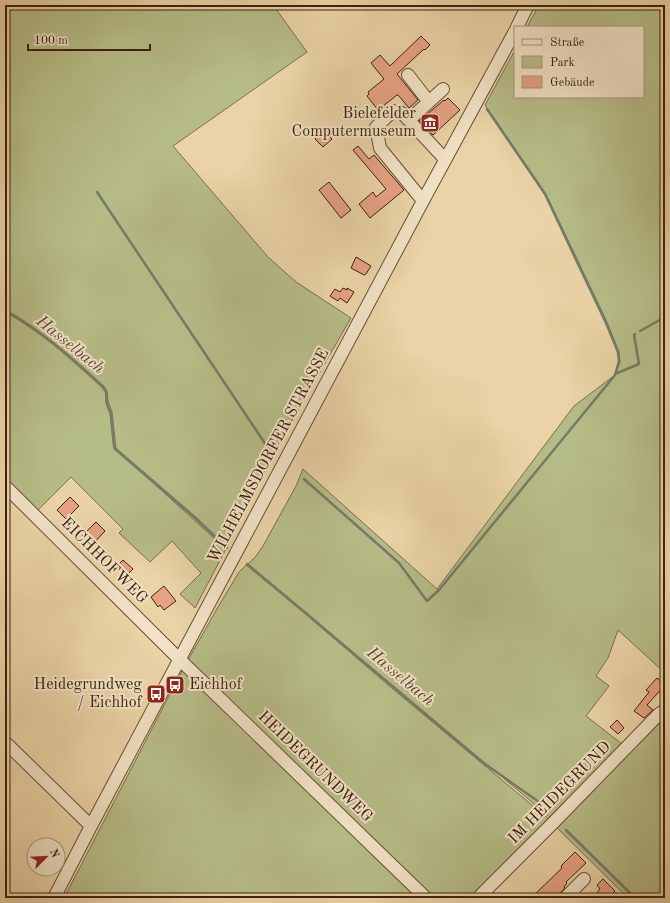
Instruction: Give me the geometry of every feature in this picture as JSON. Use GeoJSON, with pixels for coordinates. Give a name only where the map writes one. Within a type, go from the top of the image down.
{"type":"FeatureCollection","features":[{"type":"Feature","properties":{"kind":"street"},"geometry":{"type":"LineString","coordinates":[[518,26],[528,5]]}},
{"type":"Feature","properties":{"kind":"street","name":"WILHELMSDORFER STRASSE"},"geometry":{"type":"LineString","coordinates":[[54,898],[424,199],[514,33]]}},
{"type":"Feature","properties":{"kind":"street"},"geometry":{"type":"LineString","coordinates":[[408,75],[429,102]]}},
{"type":"Feature","properties":{"kind":"street"},"geometry":{"type":"LineString","coordinates":[[409,120],[443,89]]}},
{"type":"Feature","properties":{"kind":"street"},"geometry":{"type":"LineString","coordinates":[[424,199],[419,196],[380,148],[376,127],[393,111],[402,113],[442,156],[446,158]]}},
{"type":"Feature","properties":{"kind":"street","name":"EICHHOFWEG"},"geometry":{"type":"LineString","coordinates":[[5,486],[180,659]]}},
{"type":"Feature","properties":{"kind":"street","name":"HEIDEGRUNDWEG"},"geometry":{"type":"LineString","coordinates":[[180,659],[426,898]]}},
{"type":"Feature","properties":{"kind":"street","name":"IM HEIDEGRUND"},"geometry":{"type":"LineString","coordinates":[[478,898],[659,714],[665,710]]}},
{"type":"Feature","properties":{"kind":"street"},"geometry":{"type":"LineString","coordinates":[[5,742],[91,826]]}},
{"type":"Feature","properties":{"kind":"street"},"geometry":{"type":"LineString","coordinates":[[565,898],[584,879]]}},
{"type":"Feature","properties":{"kind":"green space"},"geometry":{"type":"Polygon","coordinates":[[[5,5],[273,5],[307,52],[173,146],[268,257],[296,282],[351,318],[276,448],[227,547],[196,517],[116,448],[112,412],[108,401],[107,391],[104,386],[44,335],[5,309],[5,5]]]}},
{"type":"Feature","properties":{"kind":"green space"},"geometry":{"type":"Polygon","coordinates":[[[539,5],[665,5],[665,673],[618,630],[608,658],[596,676],[609,686],[586,716],[622,744],[552,819],[248,564],[263,546],[296,486],[303,469],[437,589],[574,406],[615,375],[620,362],[619,352],[607,322],[546,194],[485,105],[514,52],[514,98],[644,98],[644,26],[528,26],[539,5]]]}},
{"type":"Feature","properties":{"kind":"green space"},"geometry":{"type":"Polygon","coordinates":[[[5,312],[56,346],[102,387],[106,392],[106,403],[110,414],[114,449],[226,549],[195,608],[180,594],[201,573],[172,541],[150,562],[119,533],[123,529],[71,477],[36,512],[5,481],[5,312]]]}},
{"type":"Feature","properties":{"kind":"green space"},"geometry":{"type":"Polygon","coordinates":[[[246,565],[551,821],[472,898],[434,898],[188,660],[239,572],[246,565]]]}},
{"type":"Feature","properties":{"kind":"green space"},"geometry":{"type":"Polygon","coordinates":[[[183,669],[418,898],[64,898],[183,669]]]}},
{"type":"Feature","properties":{"kind":"green space"},"geometry":{"type":"Polygon","coordinates":[[[665,716],[665,898],[628,898],[555,826],[665,716]]]}},
{"type":"Feature","properties":{"kind":"building"},"geometry":{"type":"Polygon","coordinates":[[[421,36],[430,45],[397,74],[418,100],[409,108],[397,95],[378,110],[367,96],[369,94],[368,92],[384,79],[371,63],[380,55],[390,66],[421,36]]]}},
{"type":"Feature","properties":{"kind":"building"},"geometry":{"type":"Polygon","coordinates":[[[448,98],[460,110],[433,135],[419,121],[448,98]]]}},
{"type":"Feature","properties":{"kind":"building"},"geometry":{"type":"Polygon","coordinates":[[[324,130],[332,139],[323,147],[315,139],[324,130]]]}},
{"type":"Feature","properties":{"kind":"building"},"geometry":{"type":"Polygon","coordinates":[[[358,146],[369,159],[374,155],[404,190],[370,218],[359,204],[373,192],[376,197],[386,189],[353,150],[358,146]]]}},
{"type":"Feature","properties":{"kind":"building"},"geometry":{"type":"Polygon","coordinates":[[[329,182],[351,210],[341,218],[319,190],[329,182]]]}},
{"type":"Feature","properties":{"kind":"building"},"geometry":{"type":"Polygon","coordinates":[[[356,257],[371,266],[366,274],[364,275],[351,268],[356,257]]]}},
{"type":"Feature","properties":{"kind":"building"},"geometry":{"type":"Polygon","coordinates":[[[343,288],[347,290],[347,288],[354,292],[347,303],[340,298],[338,301],[330,296],[335,289],[340,292],[343,288]]]}},
{"type":"Feature","properties":{"kind":"building"},"geometry":{"type":"Polygon","coordinates":[[[70,497],[79,506],[66,519],[57,510],[70,497]]]}},
{"type":"Feature","properties":{"kind":"building"},"geometry":{"type":"Polygon","coordinates":[[[96,522],[105,531],[92,545],[82,536],[96,522]]]}},
{"type":"Feature","properties":{"kind":"building"},"geometry":{"type":"Polygon","coordinates":[[[123,560],[133,569],[125,577],[116,567],[123,560]]]}},
{"type":"Feature","properties":{"kind":"building"},"geometry":{"type":"Polygon","coordinates":[[[164,586],[176,601],[164,610],[160,605],[158,607],[151,597],[164,586]]]}},
{"type":"Feature","properties":{"kind":"building"},"geometry":{"type":"Polygon","coordinates":[[[657,678],[665,685],[647,705],[653,710],[644,718],[634,711],[649,692],[646,690],[657,678]]]}},
{"type":"Feature","properties":{"kind":"building"},"geometry":{"type":"Polygon","coordinates":[[[617,720],[624,728],[618,734],[610,727],[617,720]]]}},
{"type":"Feature","properties":{"kind":"building"},"geometry":{"type":"Polygon","coordinates":[[[575,852],[586,863],[566,882],[565,888],[555,898],[531,898],[562,868],[561,866],[575,852]]]}},
{"type":"Feature","properties":{"kind":"building"},"geometry":{"type":"Polygon","coordinates":[[[603,879],[615,891],[608,898],[598,898],[595,895],[600,889],[597,885],[603,879]]]}},
{"type":"Feature","properties":{"kind":"waterway"},"geometry":{"type":"LineString","coordinates":[[304,479],[399,563],[427,601],[439,590],[615,375],[619,361],[618,352],[606,323],[545,194],[487,109]]}},
{"type":"Feature","properties":{"kind":"waterway"},"geometry":{"type":"LineString","coordinates":[[97,192],[268,448]]}},
{"type":"Feature","properties":{"kind":"waterway","name":"Hasselbach"},"geometry":{"type":"LineString","coordinates":[[5,311],[44,336],[103,387],[106,392],[107,403],[111,414],[115,449],[195,518],[227,548]]}},
{"type":"Feature","properties":{"kind":"waterway"},"geometry":{"type":"LineString","coordinates":[[640,331],[665,317]]}},
{"type":"Feature","properties":{"kind":"waterway"},"geometry":{"type":"LineString","coordinates":[[615,374],[639,364],[635,334]]}},
{"type":"Feature","properties":{"kind":"waterway","name":"Hasselbach"},"geometry":{"type":"LineString","coordinates":[[247,564],[482,762],[542,804]]}},
{"type":"Feature","properties":{"kind":"waterway","name":"Hasselbach"},"geometry":{"type":"LineString","coordinates":[[566,830],[635,898]]}},
{"type":"Feature","properties":{"kind":"place","name":"Bielefelder Computermuseum"},"geometry":{"type":"Point","coordinates":[430,123]}},
{"type":"Feature","properties":{"kind":"place","name":"Eichhof"},"geometry":{"type":"Point","coordinates":[175,685]}},
{"type":"Feature","properties":{"kind":"place","name":"Heidegrundweg / Eichhof"},"geometry":{"type":"Point","coordinates":[156,694]}}]}
